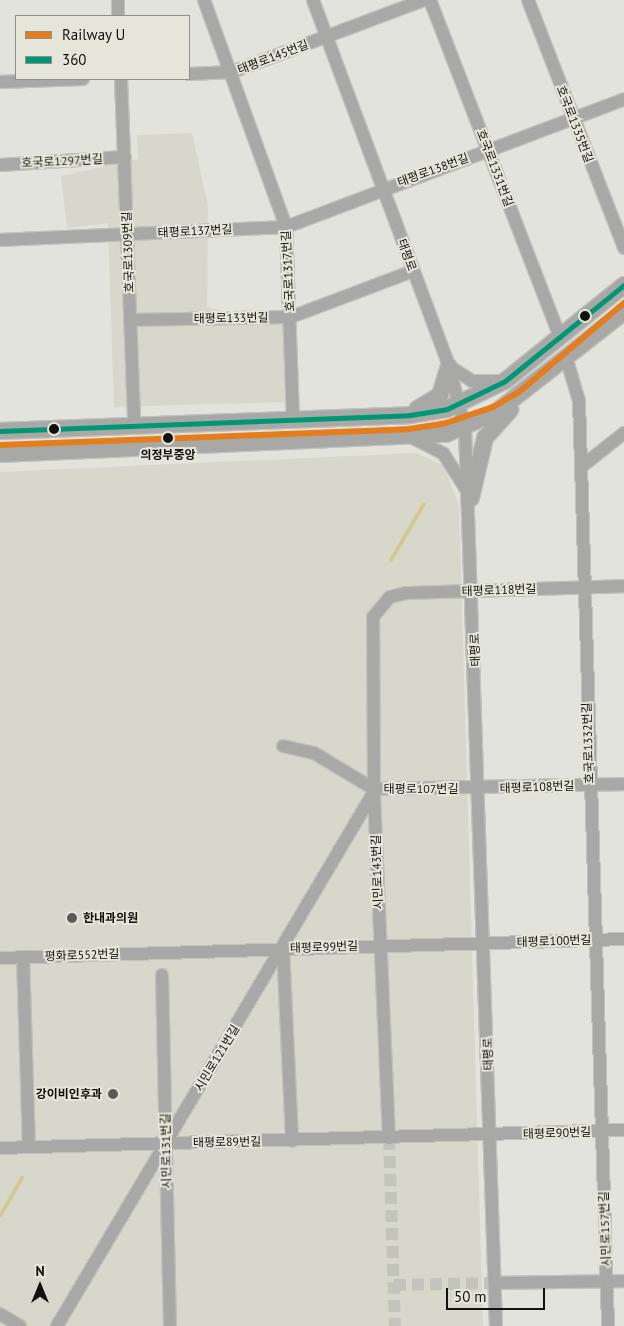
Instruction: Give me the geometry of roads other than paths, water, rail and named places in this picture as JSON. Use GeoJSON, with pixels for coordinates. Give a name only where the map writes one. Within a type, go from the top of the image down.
{"type":"FeatureCollection","features":[{"type":"Feature","properties":{"kind":"street"},"geometry":{"type":"LineString","coordinates":[[118,0],[118,15]]}},
{"type":"Feature","properties":{"kind":"street","name":"호국로1317번길"},"geometry":{"type":"LineString","coordinates":[[204,0],[232,72],[286,227],[291,317],[293,420]]}},
{"type":"Feature","properties":{"kind":"street","name":"태평로"},"geometry":{"type":"LineString","coordinates":[[313,0],[449,366],[465,428],[471,498],[496,1326]]}},
{"type":"Feature","properties":{"kind":"street","name":"태평로145번길"},"geometry":{"type":"LineString","coordinates":[[190,74],[232,72],[424,0]]}},
{"type":"Feature","properties":{"kind":"street","name":"호국로1331번길"},"geometry":{"type":"LineString","coordinates":[[430,0],[560,337]]}},
{"type":"Feature","properties":{"kind":"street","name":"호국로1335번길"},"geometry":{"type":"LineString","coordinates":[[528,0],[572,118],[624,248]]}},
{"type":"Feature","properties":{"kind":"street"},"geometry":{"type":"LineString","coordinates":[[0,82],[55,80]]}},
{"type":"Feature","properties":{"kind":"street","name":"호국로1309번길"},"geometry":{"type":"LineString","coordinates":[[121,80],[134,425]]}},
{"type":"Feature","properties":{"kind":"street","name":"태평로138번길"},"geometry":{"type":"LineString","coordinates":[[383,189],[624,99]]}},
{"type":"Feature","properties":{"kind":"street","name":"호국로1297번길"},"geometry":{"type":"LineString","coordinates":[[0,165],[124,157]]}},
{"type":"Feature","properties":{"kind":"street","name":"태평로137번길"},"geometry":{"type":"LineString","coordinates":[[0,240],[286,227],[383,189]]}},
{"type":"Feature","properties":{"kind":"street","name":"태평로133번길"},"geometry":{"type":"LineString","coordinates":[[130,320],[291,317],[413,271]]}},
{"type":"Feature","properties":{"kind":"street"},"geometry":{"type":"LineString","coordinates":[[0,432],[410,415],[460,404],[505,381],[624,285]]}},
{"type":"Feature","properties":{"kind":"street"},"geometry":{"type":"LineString","coordinates":[[0,454],[411,437],[465,428],[517,396],[624,312]]}},
{"type":"Feature","properties":{"kind":"street","name":"호국로1332번길"},"geometry":{"type":"LineString","coordinates":[[566,357],[579,401],[583,587],[601,1131]]}},
{"type":"Feature","properties":{"kind":"street"},"geometry":{"type":"LineString","coordinates":[[410,415],[440,395],[449,366],[472,381],[505,381]]}},
{"type":"Feature","properties":{"kind":"street"},"geometry":{"type":"LineString","coordinates":[[471,498],[485,438],[508,415],[517,396]]}},
{"type":"Feature","properties":{"kind":"street"},"geometry":{"type":"LineString","coordinates":[[581,467],[624,433]]}},
{"type":"Feature","properties":{"kind":"street"},"geometry":{"type":"LineString","coordinates":[[411,437],[443,453],[471,498]]}},
{"type":"Feature","properties":{"kind":"street","name":"태평로118번길"},"geometry":{"type":"LineString","coordinates":[[378,607],[406,593],[624,586]]}},
{"type":"Feature","properties":{"kind":"street","name":"시민로143번길"},"geometry":{"type":"LineString","coordinates":[[378,607],[371,627],[374,789],[379,946],[389,1138]]}},
{"type":"Feature","properties":{"kind":"street","name":"태평로107번길"},"geometry":{"type":"LineString","coordinates":[[283,746],[314,753],[374,789],[480,789]]}},
{"type":"Feature","properties":{"kind":"street","name":"태평로108번길"},"geometry":{"type":"LineString","coordinates":[[480,789],[624,784]]}},
{"type":"Feature","properties":{"kind":"street","name":"시민로121번길"},"geometry":{"type":"LineString","coordinates":[[57,1326],[283,948],[374,789]]}},
{"type":"Feature","properties":{"kind":"street","name":"태평로100번길"},"geometry":{"type":"LineString","coordinates":[[484,943],[624,939]]}},
{"type":"Feature","properties":{"kind":"street","name":"태평로99번길"},"geometry":{"type":"LineString","coordinates":[[163,952],[484,943]]}},
{"type":"Feature","properties":{"kind":"street"},"geometry":{"type":"LineString","coordinates":[[283,948],[292,1141]]}},
{"type":"Feature","properties":{"kind":"street","name":"평화로552번길"},"geometry":{"type":"LineString","coordinates":[[0,958],[163,952]]}},
{"type":"Feature","properties":{"kind":"street"},"geometry":{"type":"LineString","coordinates":[[23,958],[29,1147]]}},
{"type":"Feature","properties":{"kind":"street","name":"시민로131번길"},"geometry":{"type":"LineString","coordinates":[[162,975],[170,1326]]}},
{"type":"Feature","properties":{"kind":"street","name":"태평로90번길"},"geometry":{"type":"LineString","coordinates":[[490,1136],[624,1130]]}},
{"type":"Feature","properties":{"kind":"street","name":"시민로157번길"},"geometry":{"type":"LineString","coordinates":[[601,1131],[608,1282],[608,1326]]}},
{"type":"Feature","properties":{"kind":"street","name":"태평로89번길"},"geometry":{"type":"LineString","coordinates":[[0,1148],[490,1136]]}},
{"type":"Feature","properties":{"kind":"street"},"geometry":{"type":"LineString","coordinates":[[495,1283],[624,1281]]}},
{"type":"Feature","properties":{"kind":"street"},"geometry":{"type":"LineString","coordinates":[[0,1314],[20,1326]]}},
{"type":"Feature","properties":{"kind":"waterway"},"geometry":{"type":"LineString","coordinates":[[391,560],[424,504]]}},
{"type":"Feature","properties":{"kind":"waterway"},"geometry":{"type":"LineString","coordinates":[[0,1216],[22,1178]]}},
{"type":"Feature","properties":{"kind":"tunnel"},"geometry":{"type":"LineString","coordinates":[[389,1138],[395,1326]]}},
{"type":"Feature","properties":{"kind":"tunnel"},"geometry":{"type":"LineString","coordinates":[[394,1285],[495,1283]]}},
{"type":"Feature","properties":{"kind":"rail line","name":"U"},"geometry":{"type":"LineString","coordinates":[[0,445],[409,429],[446,423],[493,407],[519,392],[624,303]]}},
{"type":"Feature","properties":{"kind":"place","name":"의정부중앙"},"geometry":{"type":"Point","coordinates":[168,438]}},
{"type":"Feature","properties":{"kind":"place","name":"한내과의원"},"geometry":{"type":"Point","coordinates":[72,918]}},
{"type":"Feature","properties":{"kind":"place","name":"강이비인후과"},"geometry":{"type":"Point","coordinates":[113,1094]}}]}
